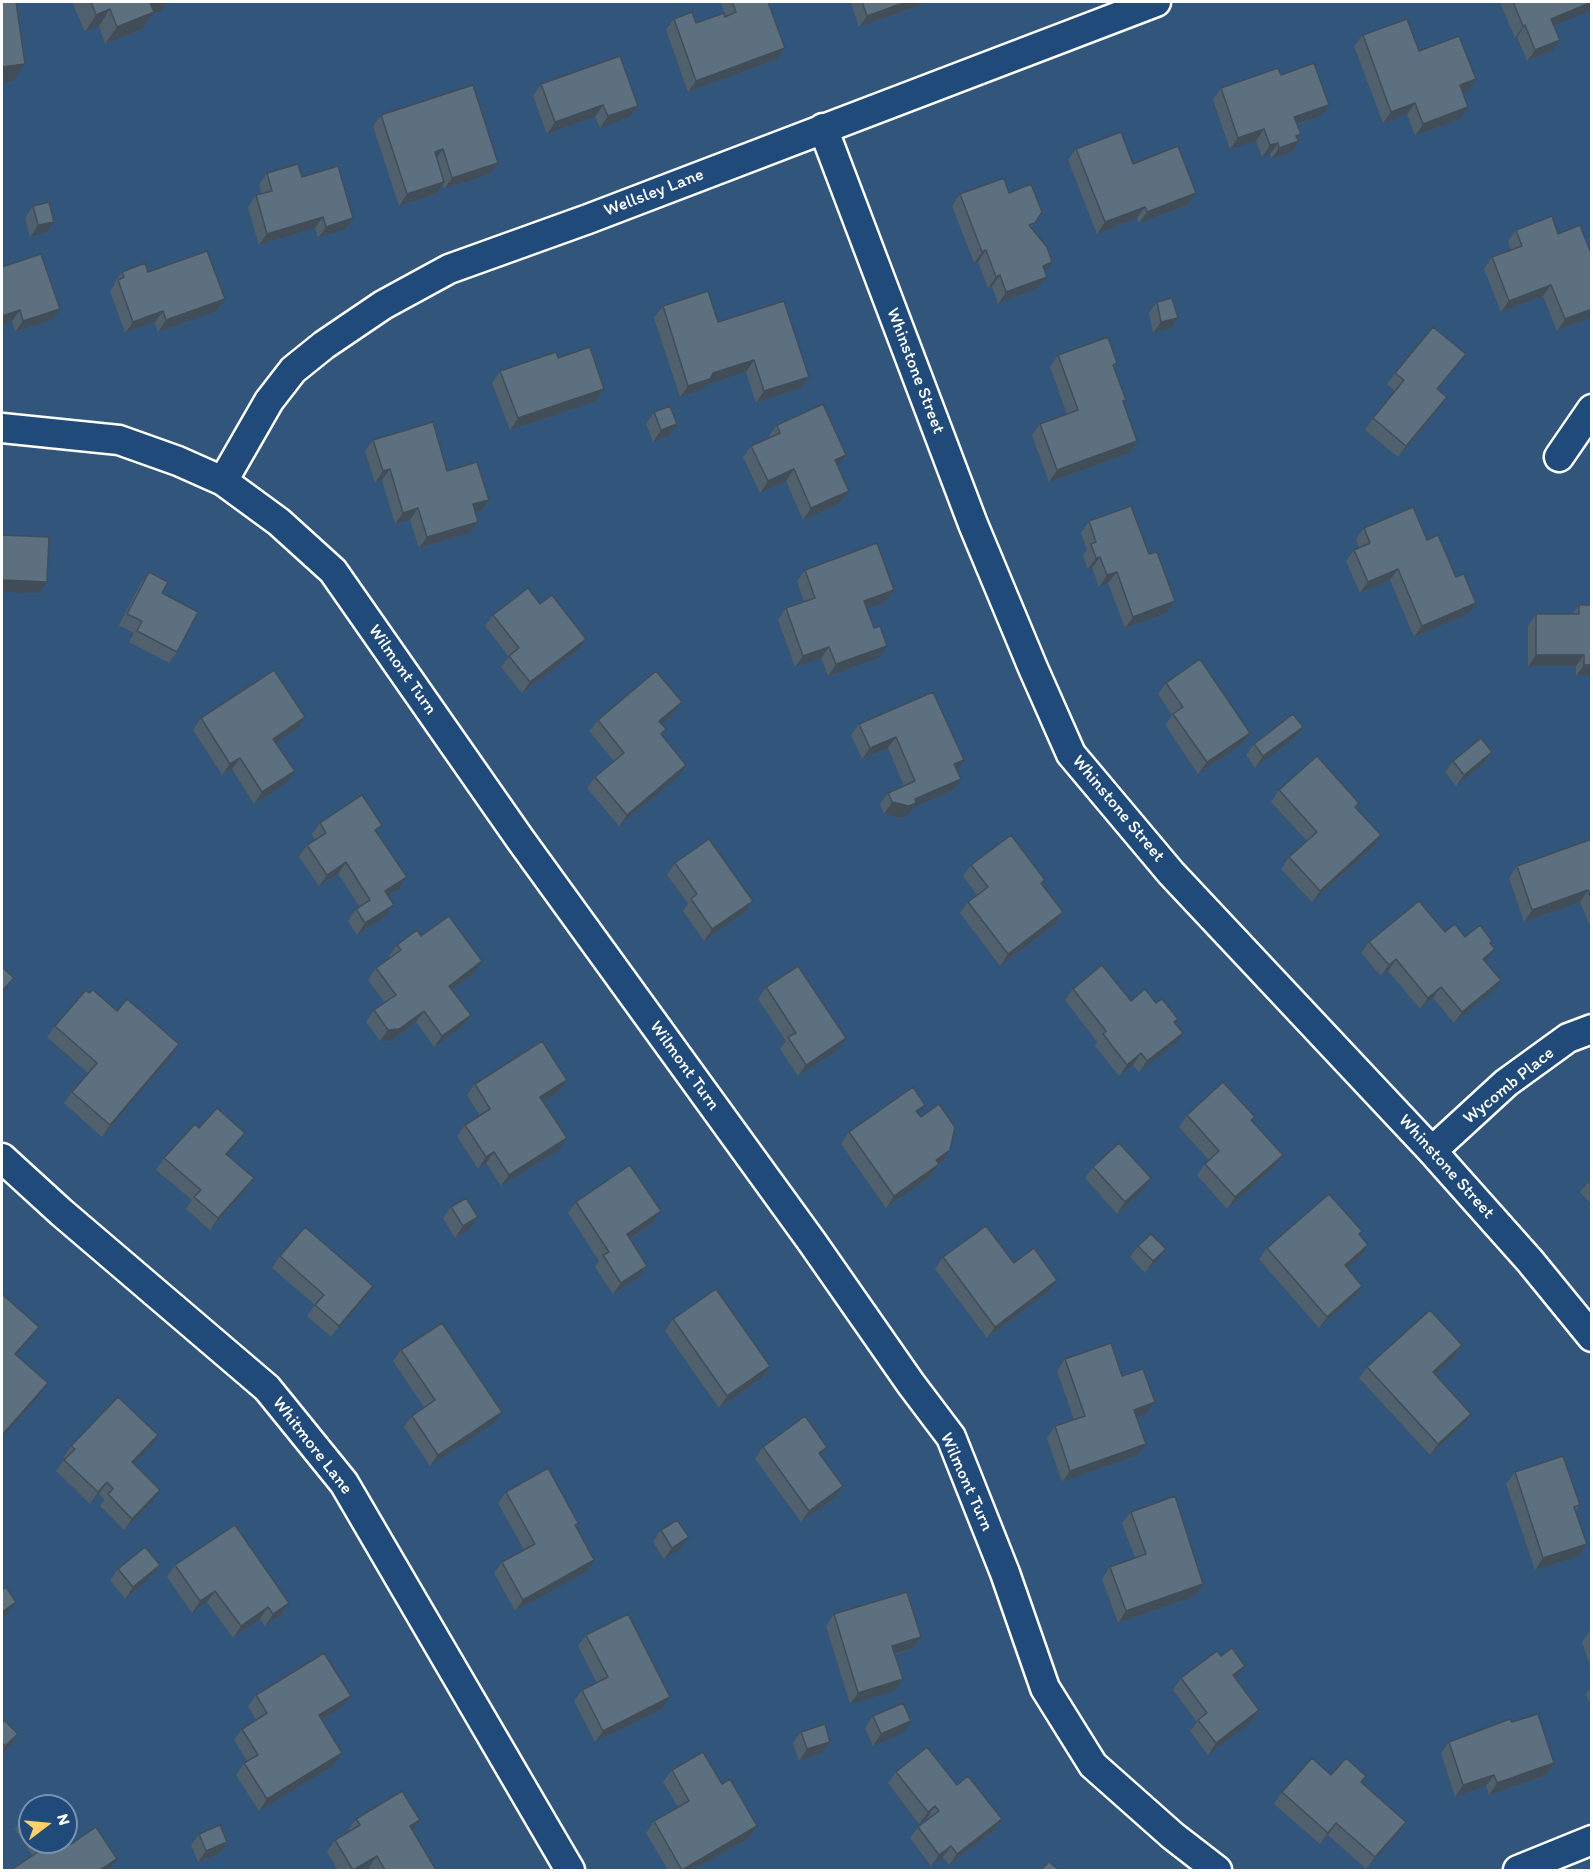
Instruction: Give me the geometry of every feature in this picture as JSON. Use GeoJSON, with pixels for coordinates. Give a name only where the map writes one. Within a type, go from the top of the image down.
{"type":"FeatureCollection","features":[{"type":"Feature","properties":{"kind":"street","name":"Wellsley Lane"},"geometry":{"type":"LineString","coordinates":[[223,481],[269,401],[293,370],[324,345],[383,305],[449,269],[599,215],[1156,2]]}},
{"type":"Feature","properties":{"kind":"street","name":"Whinstone Street"},"geometry":{"type":"LineString","coordinates":[[823,128],[973,524],[1071,754],[1172,873],[1432,1151],[1530,1261],[1592,1337]]}},
{"type":"Feature","properties":{"kind":"street"},"geometry":{"type":"LineString","coordinates":[[1559,457],[1592,409]]}},
{"type":"Feature","properties":{"kind":"street","name":"Wilmont Turn"},"geometry":{"type":"LineString","coordinates":[[2,428],[119,440],[178,461],[223,481],[279,522],[333,571],[520,839],[951,1437],[1005,1573],[1045,1688],[1093,1765],[1173,1836],[1217,1870]]}},
{"type":"Feature","properties":{"kind":"street","name":"Wycomb Place"},"geometry":{"type":"LineString","coordinates":[[1432,1151],[1506,1083],[1568,1038],[1592,1029]]}},
{"type":"Feature","properties":{"kind":"street","name":"Whitmore Lane"},"geometry":{"type":"LineString","coordinates":[[2,1158],[61,1212],[267,1388],[344,1483],[570,1870]]}},
{"type":"Feature","properties":{"kind":"street"},"geometry":{"type":"LineString","coordinates":[[1518,1870],[1592,1840]]}},
{"type":"Feature","properties":{"kind":"building"},"geometry":{"type":"Polygon","coordinates":[[[2,2],[16,2],[25,64],[2,67],[2,2]]]}},
{"type":"Feature","properties":{"kind":"building"},"geometry":{"type":"Polygon","coordinates":[[[91,2],[153,2],[150,3],[154,12],[117,27],[110,9],[96,15],[91,2]]]}},
{"type":"Feature","properties":{"kind":"building"},"geometry":{"type":"Polygon","coordinates":[[[732,2],[768,2],[785,48],[696,81],[674,19],[692,12],[696,23],[724,13],[725,17],[736,12],[732,2]]]}},
{"type":"Feature","properties":{"kind":"building"},"geometry":{"type":"Polygon","coordinates":[[[862,2],[906,2],[867,16],[862,2]]]}},
{"type":"Feature","properties":{"kind":"building"},"geometry":{"type":"Polygon","coordinates":[[[1513,2],[1592,2],[1551,19],[1560,40],[1535,50],[1513,2]]]}},
{"type":"Feature","properties":{"kind":"building"},"geometry":{"type":"Polygon","coordinates":[[[1407,19],[1419,51],[1459,36],[1476,79],[1460,85],[1468,107],[1423,124],[1415,103],[1391,112],[1363,35],[1407,19]]]}},
{"type":"Feature","properties":{"kind":"building"},"geometry":{"type":"Polygon","coordinates":[[[620,56],[638,106],[608,116],[603,105],[555,122],[541,84],[620,56]]]}},
{"type":"Feature","properties":{"kind":"building"},"geometry":{"type":"Polygon","coordinates":[[[1314,63],[1329,105],[1294,117],[1301,134],[1296,136],[1299,141],[1279,148],[1278,143],[1270,145],[1264,129],[1238,138],[1221,88],[1278,68],[1281,75],[1314,63]]]}},
{"type":"Feature","properties":{"kind":"building"},"geometry":{"type":"Polygon","coordinates":[[[473,85],[498,163],[452,178],[443,149],[435,152],[444,182],[407,194],[381,115],[473,85]]]}},
{"type":"Feature","properties":{"kind":"building"},"geometry":{"type":"Polygon","coordinates":[[[1121,132],[1133,164],[1178,146],[1196,193],[1147,212],[1145,207],[1105,222],[1076,149],[1121,132]]]}},
{"type":"Feature","properties":{"kind":"building"},"geometry":{"type":"Polygon","coordinates":[[[298,164],[302,177],[338,166],[353,218],[326,227],[323,217],[267,234],[256,195],[272,191],[267,173],[298,164]]]}},
{"type":"Feature","properties":{"kind":"building"},"geometry":{"type":"Polygon","coordinates":[[[1004,178],[1009,193],[1031,184],[1042,212],[1035,223],[1029,225],[1047,247],[1052,262],[1043,266],[1047,277],[1006,292],[1000,275],[996,277],[986,250],[982,252],[960,194],[1004,178]]]}},
{"type":"Feature","properties":{"kind":"building"},"geometry":{"type":"Polygon","coordinates":[[[49,202],[54,222],[38,225],[33,206],[49,202]]]}},
{"type":"Feature","properties":{"kind":"building"},"geometry":{"type":"Polygon","coordinates":[[[1552,216],[1558,234],[1580,225],[1592,256],[1592,309],[1565,319],[1551,285],[1509,301],[1492,257],[1522,246],[1516,230],[1552,216]]]}},
{"type":"Feature","properties":{"kind":"building"},"geometry":{"type":"Polygon","coordinates":[[[207,251],[225,299],[166,320],[163,311],[133,322],[118,280],[124,277],[122,272],[145,263],[148,272],[207,251]]]}},
{"type":"Feature","properties":{"kind":"building"},"geometry":{"type":"Polygon","coordinates":[[[41,254],[60,309],[23,321],[20,310],[2,316],[2,267],[41,254]]]}},
{"type":"Feature","properties":{"kind":"building"},"geometry":{"type":"Polygon","coordinates":[[[708,291],[718,322],[784,301],[809,377],[764,391],[754,360],[713,373],[710,379],[688,386],[663,306],[708,291]]]}},
{"type":"Feature","properties":{"kind":"building"},"geometry":{"type":"Polygon","coordinates":[[[1172,298],[1178,318],[1161,322],[1157,302],[1172,298]]]}},
{"type":"Feature","properties":{"kind":"building"},"geometry":{"type":"Polygon","coordinates":[[[1433,327],[1466,354],[1437,389],[1447,397],[1406,446],[1373,418],[1404,380],[1395,373],[1433,327]]]}},
{"type":"Feature","properties":{"kind":"building"},"geometry":{"type":"Polygon","coordinates":[[[1108,337],[1117,363],[1113,365],[1126,400],[1123,401],[1137,441],[1057,470],[1040,424],[1078,410],[1058,355],[1108,337]]]}},
{"type":"Feature","properties":{"kind":"building"},"geometry":{"type":"Polygon","coordinates":[[[590,347],[604,389],[518,418],[500,371],[556,352],[558,358],[590,347]]]}},
{"type":"Feature","properties":{"kind":"building"},"geometry":{"type":"Polygon","coordinates":[[[823,404],[846,455],[835,460],[849,491],[811,508],[794,469],[768,481],[751,446],[780,433],[777,425],[823,404]]]}},
{"type":"Feature","properties":{"kind":"building"},"geometry":{"type":"Polygon","coordinates":[[[670,406],[677,424],[661,430],[654,412],[670,406]]]}},
{"type":"Feature","properties":{"kind":"building"},"geometry":{"type":"Polygon","coordinates":[[[433,422],[447,471],[477,462],[489,500],[473,504],[478,522],[427,537],[418,508],[403,513],[390,469],[383,471],[373,440],[433,422]]]}},
{"type":"Feature","properties":{"kind":"building"},"geometry":{"type":"Polygon","coordinates":[[[1131,506],[1149,554],[1157,552],[1175,601],[1133,617],[1117,572],[1107,575],[1100,557],[1096,558],[1091,544],[1096,542],[1089,521],[1131,506]]]}},
{"type":"Feature","properties":{"kind":"building"},"geometry":{"type":"Polygon","coordinates":[[[1413,507],[1427,540],[1438,535],[1456,577],[1464,574],[1476,603],[1422,626],[1398,569],[1368,582],[1354,550],[1370,543],[1364,528],[1413,507]]]}},
{"type":"Feature","properties":{"kind":"building"},"geometry":{"type":"Polygon","coordinates":[[[2,535],[49,537],[47,582],[2,580],[2,535]]]}},
{"type":"Feature","properties":{"kind":"building"},"geometry":{"type":"Polygon","coordinates":[[[877,543],[894,590],[864,601],[874,628],[880,626],[887,646],[836,664],[829,647],[803,656],[786,608],[815,598],[805,570],[877,543]]]}},
{"type":"Feature","properties":{"kind":"building"},"geometry":{"type":"Polygon","coordinates":[[[149,572],[168,582],[162,593],[198,612],[177,652],[137,631],[142,621],[127,614],[149,572]]]}},
{"type":"Feature","properties":{"kind":"building"},"geometry":{"type":"Polygon","coordinates":[[[528,588],[540,604],[552,595],[586,639],[530,682],[509,656],[519,648],[493,615],[528,588]]]}},
{"type":"Feature","properties":{"kind":"building"},"geometry":{"type":"Polygon","coordinates":[[[1579,605],[1592,605],[1592,665],[1584,665],[1584,655],[1536,655],[1536,614],[1579,614],[1579,605]]]}},
{"type":"Feature","properties":{"kind":"building"},"geometry":{"type":"Polygon","coordinates":[[[1200,659],[1250,733],[1207,762],[1173,714],[1183,707],[1166,683],[1200,659]]]}},
{"type":"Feature","properties":{"kind":"building"},"geometry":{"type":"Polygon","coordinates":[[[274,670],[305,717],[273,739],[295,771],[262,792],[240,758],[230,764],[201,718],[274,670]]]}},
{"type":"Feature","properties":{"kind":"building"},"geometry":{"type":"Polygon","coordinates":[[[656,671],[682,702],[659,721],[666,729],[661,734],[686,765],[627,815],[595,777],[624,753],[598,720],[656,671]]]}},
{"type":"Feature","properties":{"kind":"building"},"geometry":{"type":"Polygon","coordinates":[[[933,692],[964,760],[954,764],[961,779],[915,799],[916,803],[909,806],[892,802],[888,793],[915,781],[896,737],[870,748],[859,724],[933,692]]]}},
{"type":"Feature","properties":{"kind":"building"},"geometry":{"type":"Polygon","coordinates":[[[1293,714],[1303,727],[1263,756],[1254,744],[1293,714]]]}},
{"type":"Feature","properties":{"kind":"building"},"geometry":{"type":"Polygon","coordinates":[[[1481,738],[1492,752],[1464,775],[1453,761],[1481,738]]]}},
{"type":"Feature","properties":{"kind":"building"},"geometry":{"type":"Polygon","coordinates":[[[1317,756],[1359,803],[1355,807],[1381,835],[1320,891],[1289,857],[1317,832],[1279,790],[1317,756]]]}},
{"type":"Feature","properties":{"kind":"building"},"geometry":{"type":"Polygon","coordinates":[[[362,795],[382,825],[375,830],[407,877],[385,891],[394,905],[365,923],[356,909],[370,900],[346,862],[327,875],[307,845],[326,833],[320,823],[362,795]]]}},
{"type":"Feature","properties":{"kind":"building"},"geometry":{"type":"Polygon","coordinates":[[[1011,835],[1045,880],[1041,883],[1063,912],[1008,954],[968,902],[988,887],[971,865],[1011,835]]]}},
{"type":"Feature","properties":{"kind":"building"},"geometry":{"type":"Polygon","coordinates":[[[709,839],[753,901],[712,929],[691,899],[697,894],[675,863],[709,839]]]}},
{"type":"Feature","properties":{"kind":"building"},"geometry":{"type":"Polygon","coordinates":[[[1592,839],[1592,900],[1588,890],[1532,910],[1517,866],[1592,839]]]}},
{"type":"Feature","properties":{"kind":"building"},"geometry":{"type":"Polygon","coordinates":[[[1419,901],[1445,932],[1455,924],[1465,937],[1480,925],[1492,941],[1490,943],[1495,949],[1483,959],[1501,980],[1462,1012],[1441,987],[1428,998],[1396,959],[1389,965],[1369,942],[1419,901]]]}},
{"type":"Feature","properties":{"kind":"building"},"geometry":{"type":"Polygon","coordinates":[[[449,916],[482,961],[449,986],[471,1015],[442,1036],[424,1011],[399,1029],[388,1030],[374,1010],[396,995],[376,968],[401,950],[397,945],[417,930],[421,936],[449,916]]]}},
{"type":"Feature","properties":{"kind":"building"},"geometry":{"type":"Polygon","coordinates":[[[1102,965],[1131,1001],[1145,989],[1156,1003],[1162,999],[1178,1019],[1174,1022],[1183,1033],[1147,1061],[1141,1053],[1127,1065],[1103,1034],[1106,1031],[1073,989],[1102,965]]]}},
{"type":"Feature","properties":{"kind":"building"},"geometry":{"type":"Polygon","coordinates":[[[798,966],[846,1038],[806,1065],[788,1037],[796,1033],[766,987],[798,966]]]}},
{"type":"Feature","properties":{"kind":"building"},"geometry":{"type":"Polygon","coordinates":[[[2,967],[14,978],[2,991],[2,967]]]}},
{"type":"Feature","properties":{"kind":"building"},"geometry":{"type":"Polygon","coordinates":[[[86,990],[89,993],[93,990],[117,1011],[127,999],[179,1044],[110,1125],[72,1092],[97,1063],[55,1026],[86,990]]]}},
{"type":"Feature","properties":{"kind":"building"},"geometry":{"type":"Polygon","coordinates":[[[542,1041],[567,1080],[540,1097],[567,1138],[509,1175],[494,1152],[486,1157],[465,1125],[490,1109],[475,1084],[542,1041]]]}},
{"type":"Feature","properties":{"kind":"building"},"geometry":{"type":"Polygon","coordinates":[[[1223,1082],[1255,1117],[1251,1120],[1283,1155],[1235,1197],[1205,1164],[1219,1151],[1187,1115],[1223,1082]]]}},
{"type":"Feature","properties":{"kind":"building"},"geometry":{"type":"Polygon","coordinates":[[[913,1087],[925,1105],[916,1111],[921,1117],[939,1104],[955,1127],[950,1150],[936,1160],[939,1164],[894,1196],[849,1132],[913,1087]]]}},
{"type":"Feature","properties":{"kind":"building"},"geometry":{"type":"Polygon","coordinates":[[[217,1108],[245,1133],[226,1154],[254,1178],[218,1218],[194,1197],[201,1190],[164,1158],[195,1124],[199,1128],[217,1108]]]}},
{"type":"Feature","properties":{"kind":"building"},"geometry":{"type":"Polygon","coordinates":[[[1119,1143],[1151,1178],[1125,1202],[1093,1167],[1119,1143]]]}},
{"type":"Feature","properties":{"kind":"building"},"geometry":{"type":"Polygon","coordinates":[[[630,1165],[661,1211],[627,1234],[647,1266],[621,1283],[603,1255],[609,1252],[576,1202],[630,1165]]]}},
{"type":"Feature","properties":{"kind":"building"},"geometry":{"type":"Polygon","coordinates":[[[1329,1194],[1362,1231],[1359,1234],[1368,1245],[1345,1265],[1362,1286],[1327,1317],[1267,1248],[1329,1194]]]}},
{"type":"Feature","properties":{"kind":"building"},"geometry":{"type":"Polygon","coordinates":[[[466,1198],[478,1217],[463,1226],[451,1207],[466,1198]]]}},
{"type":"Feature","properties":{"kind":"building"},"geometry":{"type":"Polygon","coordinates":[[[986,1226],[1014,1263],[1034,1248],[1057,1280],[995,1327],[943,1257],[986,1226]]]}},
{"type":"Feature","properties":{"kind":"building"},"geometry":{"type":"Polygon","coordinates":[[[305,1227],[373,1286],[339,1326],[315,1305],[324,1295],[280,1256],[305,1227]]]}},
{"type":"Feature","properties":{"kind":"building"},"geometry":{"type":"Polygon","coordinates":[[[1151,1234],[1166,1249],[1153,1261],[1138,1246],[1151,1234]]]}},
{"type":"Feature","properties":{"kind":"building"},"geometry":{"type":"Polygon","coordinates":[[[716,1289],[770,1366],[727,1396],[673,1319],[716,1289]]]}},
{"type":"Feature","properties":{"kind":"building"},"geometry":{"type":"Polygon","coordinates":[[[2,1294],[39,1327],[15,1354],[48,1383],[2,1435],[2,1294]]]}},
{"type":"Feature","properties":{"kind":"building"},"geometry":{"type":"Polygon","coordinates":[[[1430,1310],[1462,1345],[1433,1372],[1471,1414],[1438,1444],[1367,1367],[1430,1310]]]}},
{"type":"Feature","properties":{"kind":"building"},"geometry":{"type":"Polygon","coordinates":[[[442,1323],[502,1412],[438,1455],[412,1416],[435,1400],[401,1350],[442,1323]]]}},
{"type":"Feature","properties":{"kind":"building"},"geometry":{"type":"Polygon","coordinates":[[[1111,1343],[1122,1376],[1143,1369],[1155,1402],[1134,1410],[1146,1444],[1070,1471],[1055,1426],[1085,1416],[1065,1359],[1111,1343]]]}},
{"type":"Feature","properties":{"kind":"building"},"geometry":{"type":"Polygon","coordinates":[[[118,1397],[158,1435],[132,1462],[160,1490],[132,1519],[108,1494],[113,1489],[107,1482],[98,1492],[64,1460],[75,1449],[71,1446],[118,1397]]]}},
{"type":"Feature","properties":{"kind":"building"},"geometry":{"type":"Polygon","coordinates":[[[805,1416],[827,1447],[819,1453],[843,1486],[809,1511],[763,1447],[805,1416]]]}},
{"type":"Feature","properties":{"kind":"building"},"geometry":{"type":"Polygon","coordinates":[[[1563,1456],[1580,1505],[1574,1507],[1587,1544],[1543,1558],[1515,1472],[1563,1456]]]}},
{"type":"Feature","properties":{"kind":"building"},"geometry":{"type":"Polygon","coordinates":[[[548,1468],[578,1523],[575,1525],[594,1560],[523,1600],[502,1562],[535,1544],[506,1492],[548,1468]]]}},
{"type":"Feature","properties":{"kind":"building"},"geometry":{"type":"Polygon","coordinates":[[[1175,1496],[1203,1584],[1126,1611],[1110,1567],[1146,1554],[1131,1512],[1175,1496]]]}},
{"type":"Feature","properties":{"kind":"building"},"geometry":{"type":"Polygon","coordinates":[[[677,1520],[689,1537],[672,1548],[661,1530],[677,1520]]]}},
{"type":"Feature","properties":{"kind":"building"},"geometry":{"type":"Polygon","coordinates":[[[235,1525],[289,1603],[273,1614],[268,1607],[241,1626],[215,1591],[200,1601],[175,1565],[235,1525]]]}},
{"type":"Feature","properties":{"kind":"building"},"geometry":{"type":"Polygon","coordinates":[[[145,1547],[160,1565],[133,1587],[118,1569],[145,1547]]]}},
{"type":"Feature","properties":{"kind":"building"},"geometry":{"type":"Polygon","coordinates":[[[6,1587],[16,1602],[2,1612],[2,1590],[6,1587]]]}},
{"type":"Feature","properties":{"kind":"building"},"geometry":{"type":"Polygon","coordinates":[[[907,1592],[921,1637],[892,1646],[903,1679],[858,1693],[834,1614],[907,1592]]]}},
{"type":"Feature","properties":{"kind":"building"},"geometry":{"type":"Polygon","coordinates":[[[628,1614],[670,1697],[603,1731],[582,1690],[608,1677],[586,1635],[628,1614]]]}},
{"type":"Feature","properties":{"kind":"building"},"geometry":{"type":"Polygon","coordinates":[[[1232,1648],[1245,1666],[1233,1675],[1259,1710],[1216,1743],[1198,1720],[1207,1713],[1181,1678],[1217,1651],[1221,1656],[1232,1648]]]}},
{"type":"Feature","properties":{"kind":"building"},"geometry":{"type":"Polygon","coordinates":[[[324,1653],[351,1696],[319,1715],[342,1753],[267,1799],[244,1763],[258,1755],[242,1729],[267,1713],[256,1695],[324,1653]]]}},
{"type":"Feature","properties":{"kind":"building"},"geometry":{"type":"Polygon","coordinates":[[[903,1703],[911,1721],[881,1734],[873,1716],[903,1703]]]}},
{"type":"Feature","properties":{"kind":"building"},"geometry":{"type":"Polygon","coordinates":[[[1538,1714],[1554,1763],[1497,1783],[1494,1775],[1463,1785],[1449,1742],[1510,1719],[1512,1722],[1538,1714]]]}},
{"type":"Feature","properties":{"kind":"building"},"geometry":{"type":"Polygon","coordinates":[[[4,1720],[18,1734],[5,1746],[2,1743],[4,1720]]]}},
{"type":"Feature","properties":{"kind":"building"},"geometry":{"type":"Polygon","coordinates":[[[825,1724],[830,1742],[807,1749],[801,1732],[825,1724]]]}},
{"type":"Feature","properties":{"kind":"building"},"geometry":{"type":"Polygon","coordinates":[[[927,1747],[957,1785],[968,1776],[1002,1819],[957,1854],[951,1846],[939,1855],[918,1827],[939,1811],[935,1806],[928,1812],[896,1772],[927,1747]]]}},
{"type":"Feature","properties":{"kind":"building"},"geometry":{"type":"Polygon","coordinates":[[[703,1752],[722,1784],[730,1779],[757,1826],[682,1870],[654,1821],[689,1801],[672,1770],[703,1752]]]}},
{"type":"Feature","properties":{"kind":"building"},"geometry":{"type":"Polygon","coordinates":[[[1312,1758],[1331,1775],[1346,1758],[1366,1776],[1361,1782],[1406,1822],[1375,1857],[1336,1823],[1328,1833],[1282,1792],[1312,1758]]]}},
{"type":"Feature","properties":{"kind":"building"},"geometry":{"type":"Polygon","coordinates":[[[402,1791],[420,1820],[410,1826],[436,1870],[385,1870],[377,1856],[353,1870],[335,1840],[360,1825],[356,1819],[402,1791]]]}},
{"type":"Feature","properties":{"kind":"building"},"geometry":{"type":"Polygon","coordinates":[[[220,1825],[227,1842],[206,1851],[199,1834],[220,1825]]]}},
{"type":"Feature","properties":{"kind":"building"},"geometry":{"type":"Polygon","coordinates":[[[96,1827],[117,1859],[100,1870],[11,1870],[35,1854],[78,1854],[78,1839],[96,1827]]]}},
{"type":"Feature","properties":{"kind":"building"},"geometry":{"type":"Polygon","coordinates":[[[1049,1862],[1059,1870],[1041,1870],[1049,1862]]]}}]}
